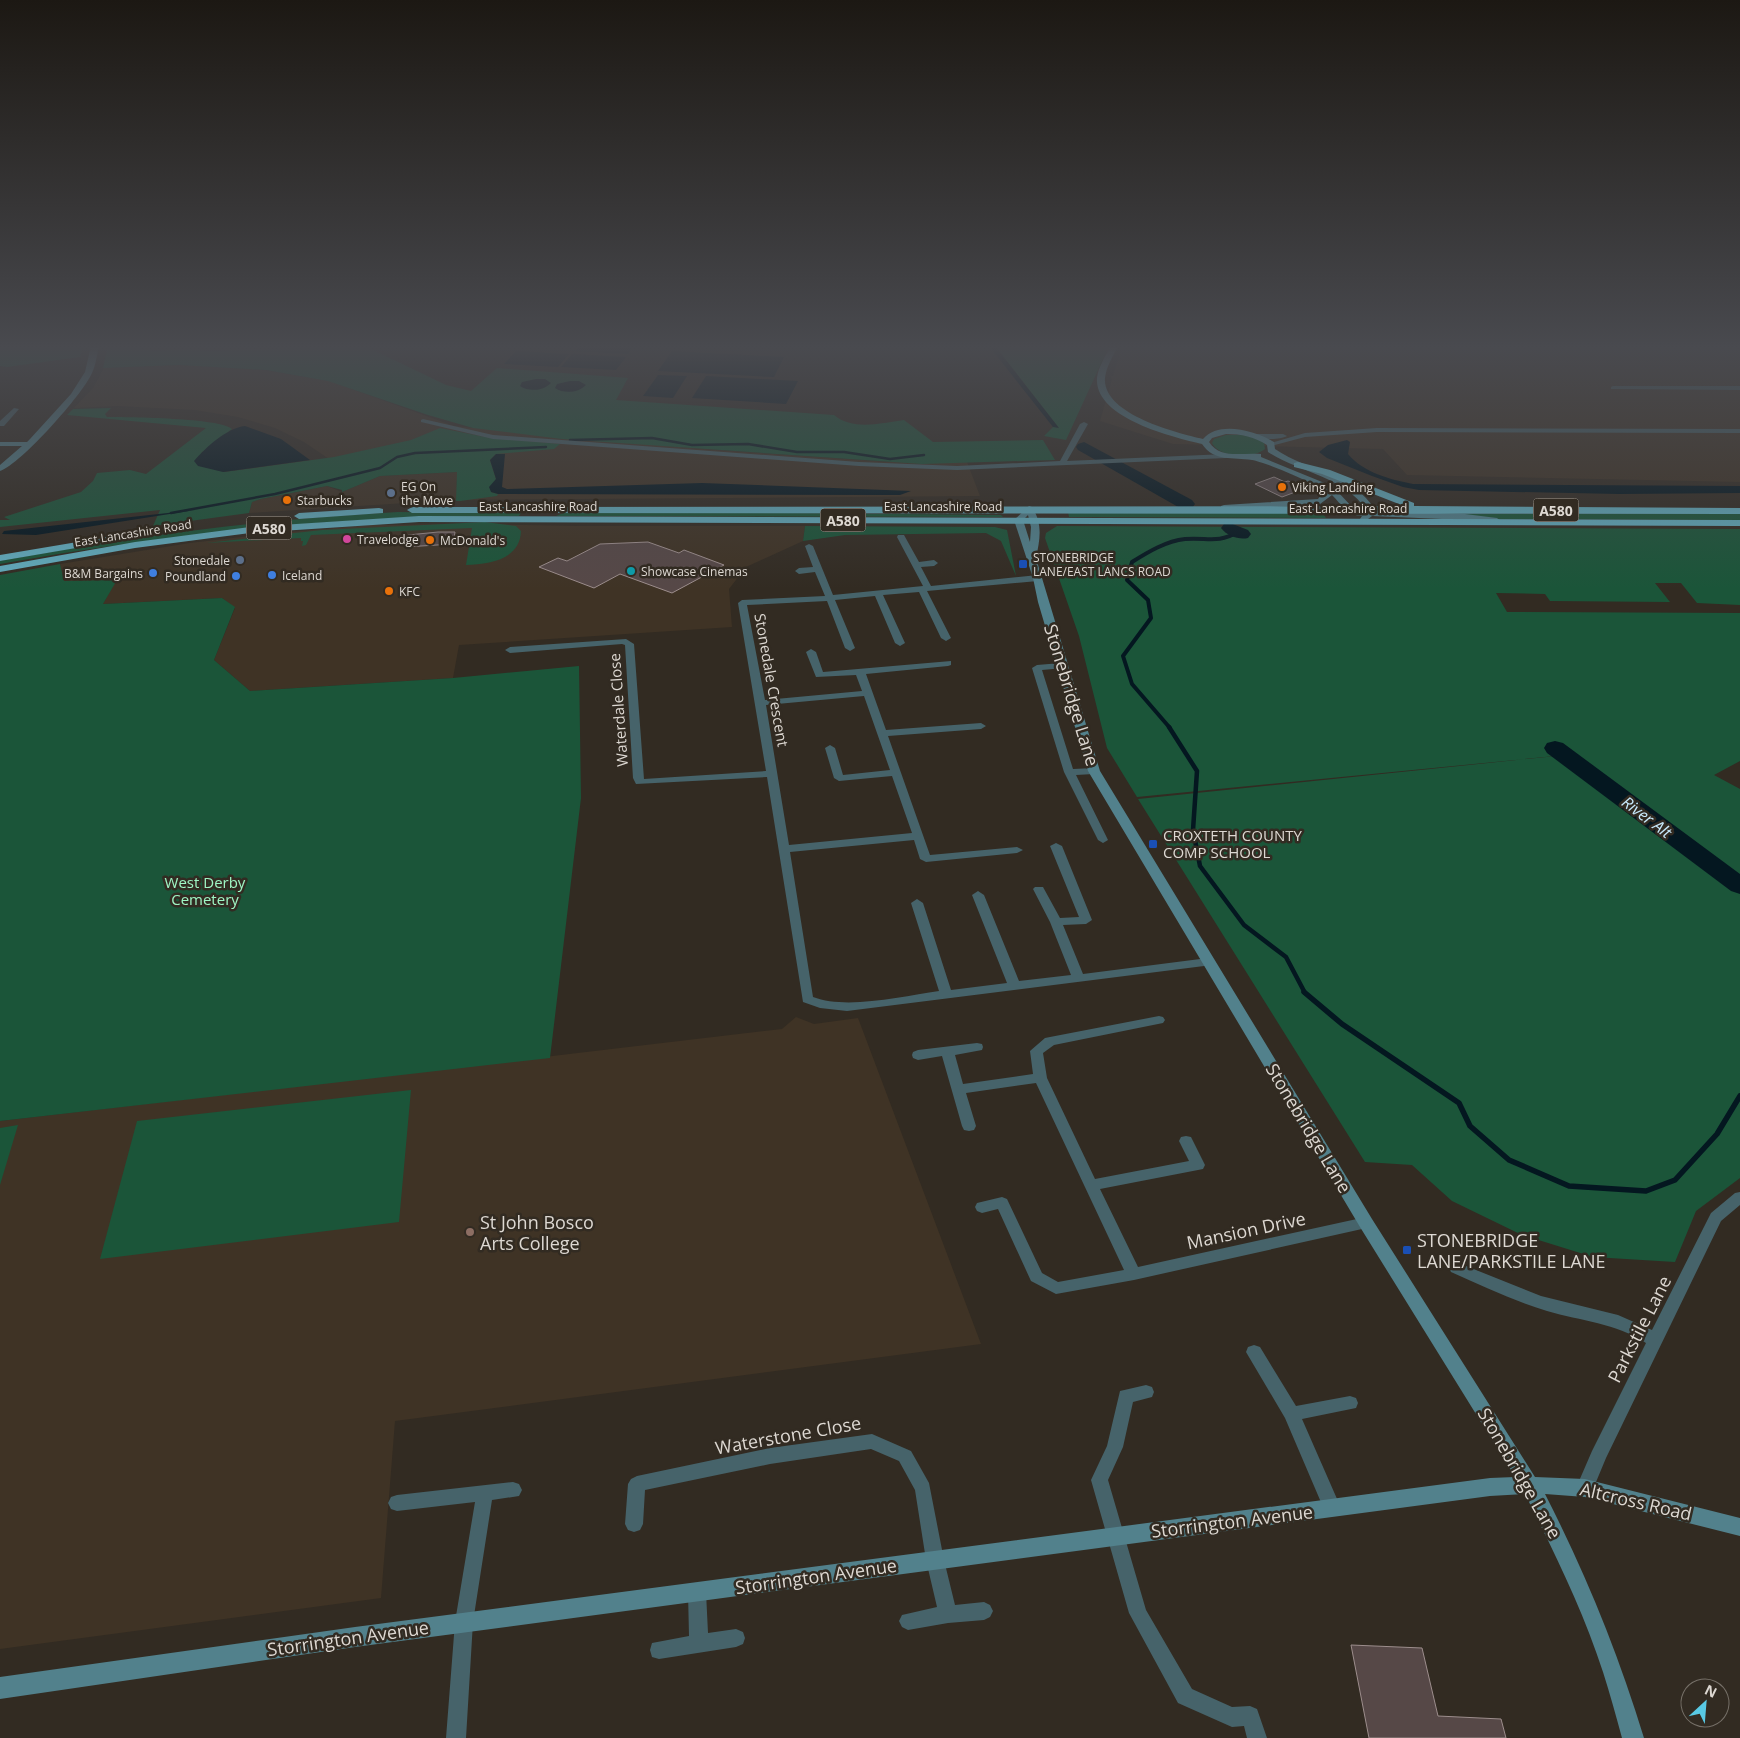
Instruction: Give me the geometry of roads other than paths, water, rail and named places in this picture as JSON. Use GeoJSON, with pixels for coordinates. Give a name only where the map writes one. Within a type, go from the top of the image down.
{"type":"FeatureCollection","features":[{"type":"Feature","properties":{"kind":"highway"},"geometry":{"type":"LineString","coordinates":[[1298,465],[1326,472],[1398,502],[1426,509]]}},
{"type":"Feature","properties":{"kind":"highway","name":"East Lancashire Road"},"geometry":{"type":"LineString","coordinates":[[0,558],[102,540],[246,520],[336,513],[453,508],[1348,509],[1370,512],[1426,509],[1740,511]]}},
{"type":"Feature","properties":{"kind":"highway","name":"East Lancashire Road"},"geometry":{"type":"LineString","coordinates":[[0,570],[135,544],[250,530],[419,519],[1740,523]]}},
{"type":"Feature","properties":{"kind":"highway"},"geometry":{"type":"LineString","coordinates":[[0,565],[94,548],[135,544]]}},
{"type":"Feature","properties":{"kind":"street"},"geometry":{"type":"LineString","coordinates":[[0,469],[47,427]]}},
{"type":"Feature","properties":{"kind":"street"},"geometry":{"type":"LineString","coordinates":[[445,427],[493,437],[859,464],[957,468],[1186,457],[1251,457],[1260,456],[1271,447],[1305,435]]}},
{"type":"Feature","properties":{"kind":"street"},"geometry":{"type":"LineString","coordinates":[[1062,464],[1083,427]]}},
{"type":"Feature","properties":{"kind":"street"},"geometry":{"type":"LineString","coordinates":[[1083,427],[1092,431]]}},
{"type":"Feature","properties":{"kind":"street"},"geometry":{"type":"LineString","coordinates":[[1159,427],[1207,446],[1226,456]]}},
{"type":"Feature","properties":{"kind":"street"},"geometry":{"type":"LineString","coordinates":[[1164,429],[1214,434],[1236,432],[1259,436],[1377,430],[1740,430]]}},
{"type":"Feature","properties":{"kind":"street"},"geometry":{"type":"LineString","coordinates":[[1207,446],[1207,438],[1214,434]]}},
{"type":"Feature","properties":{"kind":"street"},"geometry":{"type":"LineString","coordinates":[[1259,436],[1271,447],[1298,465],[1353,489],[1363,496],[1370,512]]}},
{"type":"Feature","properties":{"kind":"street"},"geometry":{"type":"LineString","coordinates":[[0,444],[30,444]]}},
{"type":"Feature","properties":{"kind":"street"},"geometry":{"type":"LineString","coordinates":[[1186,457],[1207,446]]}},
{"type":"Feature","properties":{"kind":"street"},"geometry":{"type":"LineString","coordinates":[[1251,457],[1336,492],[1348,509]]}},
{"type":"Feature","properties":{"kind":"street"},"geometry":{"type":"LineString","coordinates":[[1213,509],[1315,502],[1323,499],[1328,494],[1324,486]]}},
{"type":"Feature","properties":{"kind":"street"},"geometry":{"type":"LineString","coordinates":[[1018,520],[1029,508],[1036,520],[1038,529],[1031,558]]}},
{"type":"Feature","properties":{"kind":"street"},"geometry":{"type":"LineString","coordinates":[[1352,522],[1370,512],[1465,517],[1505,522]]}},
{"type":"Feature","properties":{"kind":"street","name":"Stonebridge Lane"},"geometry":{"type":"LineString","coordinates":[[1018,520],[1038,578],[1061,666],[1094,771],[1366,1224],[1530,1485],[1562,1547],[1588,1608],[1613,1671],[1633,1738]]}},
{"type":"Feature","properties":{"kind":"street"},"geometry":{"type":"LineString","coordinates":[[901,537],[916,565],[946,638]]}},
{"type":"Feature","properties":{"kind":"street"},"geometry":{"type":"LineString","coordinates":[[809,546],[850,648]]}},
{"type":"Feature","properties":{"kind":"street"},"geometry":{"type":"LineString","coordinates":[[916,565],[934,563]]}},
{"type":"Feature","properties":{"kind":"street"},"geometry":{"type":"LineString","coordinates":[[799,571],[818,570]]}},
{"type":"Feature","properties":{"kind":"street","name":"Stonedale Crescent"},"geometry":{"type":"LineString","coordinates":[[1038,578],[878,594],[742,603],[761,703],[807,999],[820,1004],[846,1007],[1208,962]]}},
{"type":"Feature","properties":{"kind":"street"},"geometry":{"type":"LineString","coordinates":[[878,594],[900,643]]}},
{"type":"Feature","properties":{"kind":"street","name":"Waterdale Close"},"geometry":{"type":"LineString","coordinates":[[519,661],[514,650],[623,641],[629,644],[638,778],[640,782],[772,774]]}},
{"type":"Feature","properties":{"kind":"street"},"geometry":{"type":"LineString","coordinates":[[811,652],[819,675],[948,663]]}},
{"type":"Feature","properties":{"kind":"street"},"geometry":{"type":"LineString","coordinates":[[1061,666],[1037,668],[1069,772],[1103,840]]}},
{"type":"Feature","properties":{"kind":"street"},"geometry":{"type":"LineString","coordinates":[[860,672],[916,836],[926,859],[1017,850]]}},
{"type":"Feature","properties":{"kind":"street"},"geometry":{"type":"LineString","coordinates":[[761,703],[868,693]]}},
{"type":"Feature","properties":{"kind":"street"},"geometry":{"type":"LineString","coordinates":[[881,733],[981,726]]}},
{"type":"Feature","properties":{"kind":"street"},"geometry":{"type":"LineString","coordinates":[[830,748],[839,778],[895,773]]}},
{"type":"Feature","properties":{"kind":"street"},"geometry":{"type":"LineString","coordinates":[[1069,772],[1094,771]]}},
{"type":"Feature","properties":{"kind":"street"},"geometry":{"type":"LineString","coordinates":[[783,849],[916,836]]}},
{"type":"Feature","properties":{"kind":"street"},"geometry":{"type":"LineString","coordinates":[[1056,846],[1086,920],[1056,922]]}},
{"type":"Feature","properties":{"kind":"street"},"geometry":{"type":"LineString","coordinates":[[1039,889],[1056,922],[1079,979]]}},
{"type":"Feature","properties":{"kind":"street"},"geometry":{"type":"LineString","coordinates":[[978,896],[1015,987]]}},
{"type":"Feature","properties":{"kind":"street"},"geometry":{"type":"LineString","coordinates":[[917,903],[946,994]]}},
{"type":"Feature","properties":{"kind":"street"},"geometry":{"type":"LineString","coordinates":[[1134,1274],[1040,1078],[1036,1051],[1050,1041],[1159,1020]]}},
{"type":"Feature","properties":{"kind":"street"},"geometry":{"type":"LineString","coordinates":[[918,1055],[977,1047]]}},
{"type":"Feature","properties":{"kind":"street"},"geometry":{"type":"LineString","coordinates":[[946,1051],[969,1126]]}},
{"type":"Feature","properties":{"kind":"street"},"geometry":{"type":"LineString","coordinates":[[959,1089],[1040,1078]]}},
{"type":"Feature","properties":{"kind":"street"},"geometry":{"type":"LineString","coordinates":[[1092,1185],[1198,1165],[1186,1141]]}},
{"type":"Feature","properties":{"kind":"street","name":"Parkstile Lane"},"geometry":{"type":"LineString","coordinates":[[1585,1488],[1606,1438],[1716,1218],[1740,1197]]}},
{"type":"Feature","properties":{"kind":"street","name":"Mansion Drive"},"geometry":{"type":"LineString","coordinates":[[982,1207],[1002,1203],[1036,1277],[1056,1288],[1134,1274],[1366,1224]]}},
{"type":"Feature","properties":{"kind":"street"},"geometry":{"type":"LineString","coordinates":[[1456,1268],[1549,1305],[1603,1317],[1641,1330],[1656,1341]]}},
{"type":"Feature","properties":{"kind":"street"},"geometry":{"type":"LineString","coordinates":[[1254,1352],[1292,1414],[1332,1508]]}},
{"type":"Feature","properties":{"kind":"street"},"geometry":{"type":"LineString","coordinates":[[1146,1392],[1126,1396],[1115,1448],[1099,1480],[1138,1613],[1185,1696],[1232,1718],[1250,1716],[1258,1738]]}},
{"type":"Feature","properties":{"kind":"street"},"geometry":{"type":"LineString","coordinates":[[1292,1414],[1350,1403]]}},
{"type":"Feature","properties":{"kind":"street","name":"Waterstone Close"},"geometry":{"type":"LineString","coordinates":[[634,1524],[637,1484],[770,1456],[872,1440],[905,1456],[923,1489],[935,1560]]}},
{"type":"Feature","properties":{"kind":"street","name":"Altcross Road"},"geometry":{"type":"LineString","coordinates":[[1530,1485],[1585,1488],[1740,1527]]}},
{"type":"Feature","properties":{"kind":"street","name":"Storrington Avenue"},"geometry":{"type":"LineString","coordinates":[[0,1688],[464,1622],[1490,1487],[1530,1485]]}},
{"type":"Feature","properties":{"kind":"street"},"geometry":{"type":"LineString","coordinates":[[397,1503],[513,1490]]}},
{"type":"Feature","properties":{"kind":"street"},"geometry":{"type":"LineString","coordinates":[[456,1738],[464,1622],[485,1493]]}},
{"type":"Feature","properties":{"kind":"street"},"geometry":{"type":"LineString","coordinates":[[935,1560],[948,1614]]}},
{"type":"Feature","properties":{"kind":"street"},"geometry":{"type":"LineString","coordinates":[[697,1592],[699,1644]]}},
{"type":"Feature","properties":{"kind":"street"},"geometry":{"type":"LineString","coordinates":[[908,1621],[948,1614],[984,1611]]}},
{"type":"Feature","properties":{"kind":"street"},"geometry":{"type":"LineString","coordinates":[[658,1650],[736,1638]]}},
{"type":"Feature","properties":{"kind":"water"},"geometry":{"type":"Polygon","coordinates":[[[248,427],[281,439],[310,460],[223,472],[198,466],[194,461],[204,450],[224,434],[238,428],[248,427]]]}},
{"type":"Feature","properties":{"kind":"water"},"geometry":{"type":"Polygon","coordinates":[[[1347,440],[1350,442],[1348,454],[1354,461],[1369,471],[1413,484],[1740,486],[1740,493],[1619,494],[1419,490],[1403,487],[1372,476],[1327,458],[1319,452],[1328,445],[1347,440]]]}},
{"type":"Feature","properties":{"kind":"water"},"geometry":{"type":"Polygon","coordinates":[[[496,454],[505,454],[502,487],[507,489],[702,483],[911,491],[900,495],[498,494],[491,492],[489,487],[496,479],[490,460],[496,454]]]}},
{"type":"Feature","properties":{"kind":"water"},"geometry":{"type":"Polygon","coordinates":[[[195,510],[36,535],[2,534],[4,531],[195,510]]]}},
{"type":"Feature","properties":{"kind":"waterway"},"geometry":{"type":"LineString","coordinates":[[570,440],[652,438],[692,445],[748,444],[797,452],[844,452],[890,459],[924,455]]}},
{"type":"Feature","properties":{"kind":"waterway"},"geometry":{"type":"LineString","coordinates":[[171,513],[275,494],[380,468],[397,457],[415,453],[546,447]]}},
{"type":"Feature","properties":{"kind":"waterway","name":"River Alt"},"geometry":{"type":"LineString","coordinates":[[1084,447],[1186,504]]}},
{"type":"Feature","properties":{"kind":"waterway","name":"River Alt"},"geometry":{"type":"LineString","coordinates":[[1230,528],[1242,534]]}},
{"type":"Feature","properties":{"kind":"waterway"},"geometry":{"type":"LineString","coordinates":[[1170,728],[1132,684],[1123,656],[1151,618],[1148,600],[1127,580],[1132,562],[1171,542],[1185,539],[1218,539],[1238,532]]}},
{"type":"Feature","properties":{"kind":"waterway"},"geometry":{"type":"LineString","coordinates":[[1169,727],[1197,771],[1193,830],[1200,866],[1244,925],[1286,957],[1305,993]]}},
{"type":"Feature","properties":{"kind":"waterway","name":"River Alt"},"geometry":{"type":"LineString","coordinates":[[1555,748],[1740,886]]}},
{"type":"Feature","properties":{"kind":"waterway"},"geometry":{"type":"LineString","coordinates":[[1305,993],[1342,1024],[1459,1103],[1470,1126],[1509,1160],[1569,1186],[1646,1191],[1675,1180],[1717,1134],[1740,1096]]}},
{"type":"Feature","properties":{"kind":"place","name":"Viking Landing"},"geometry":{"type":"Point","coordinates":[1282,487]}},
{"type":"Feature","properties":{"kind":"place","name":"EG On the Move"},"geometry":{"type":"Point","coordinates":[391,493]}},
{"type":"Feature","properties":{"kind":"place","name":"Starbucks"},"geometry":{"type":"Point","coordinates":[287,500]}},
{"type":"Feature","properties":{"kind":"place","name":"Travelodge"},"geometry":{"type":"Point","coordinates":[347,539]}},
{"type":"Feature","properties":{"kind":"place","name":"McDonald's"},"geometry":{"type":"Point","coordinates":[430,540]}},
{"type":"Feature","properties":{"kind":"place","name":"Stonedale"},"geometry":{"type":"Point","coordinates":[240,560]}},
{"type":"Feature","properties":{"kind":"place","name":"STONEBRIDGE LANE/EAST LANCS ROAD"},"geometry":{"type":"Point","coordinates":[1023,564]}},
{"type":"Feature","properties":{"kind":"place","name":"Showcase Cinemas"},"geometry":{"type":"Point","coordinates":[631,571]}},
{"type":"Feature","properties":{"kind":"place","name":"B&M Bargains"},"geometry":{"type":"Point","coordinates":[153,573]}},
{"type":"Feature","properties":{"kind":"place","name":"Iceland"},"geometry":{"type":"Point","coordinates":[272,575]}},
{"type":"Feature","properties":{"kind":"place","name":"Poundland"},"geometry":{"type":"Point","coordinates":[236,576]}},
{"type":"Feature","properties":{"kind":"place","name":"KFC"},"geometry":{"type":"Point","coordinates":[389,591]}},
{"type":"Feature","properties":{"kind":"place","name":"CROXTETH COUNTY COMP SCHOOL"},"geometry":{"type":"Point","coordinates":[1153,844]}},
{"type":"Feature","properties":{"kind":"place","name":"St John Bosco Arts College"},"geometry":{"type":"Point","coordinates":[470,1232]}},
{"type":"Feature","properties":{"kind":"place","name":"STONEBRIDGE LANE/PARKSTILE LANE"},"geometry":{"type":"Point","coordinates":[1407,1250]}},
{"type":"Feature","properties":{"kind":"park label","name":"West Derby Cemetery"},"geometry":{"type":"Point","coordinates":[205,890]}}]}
